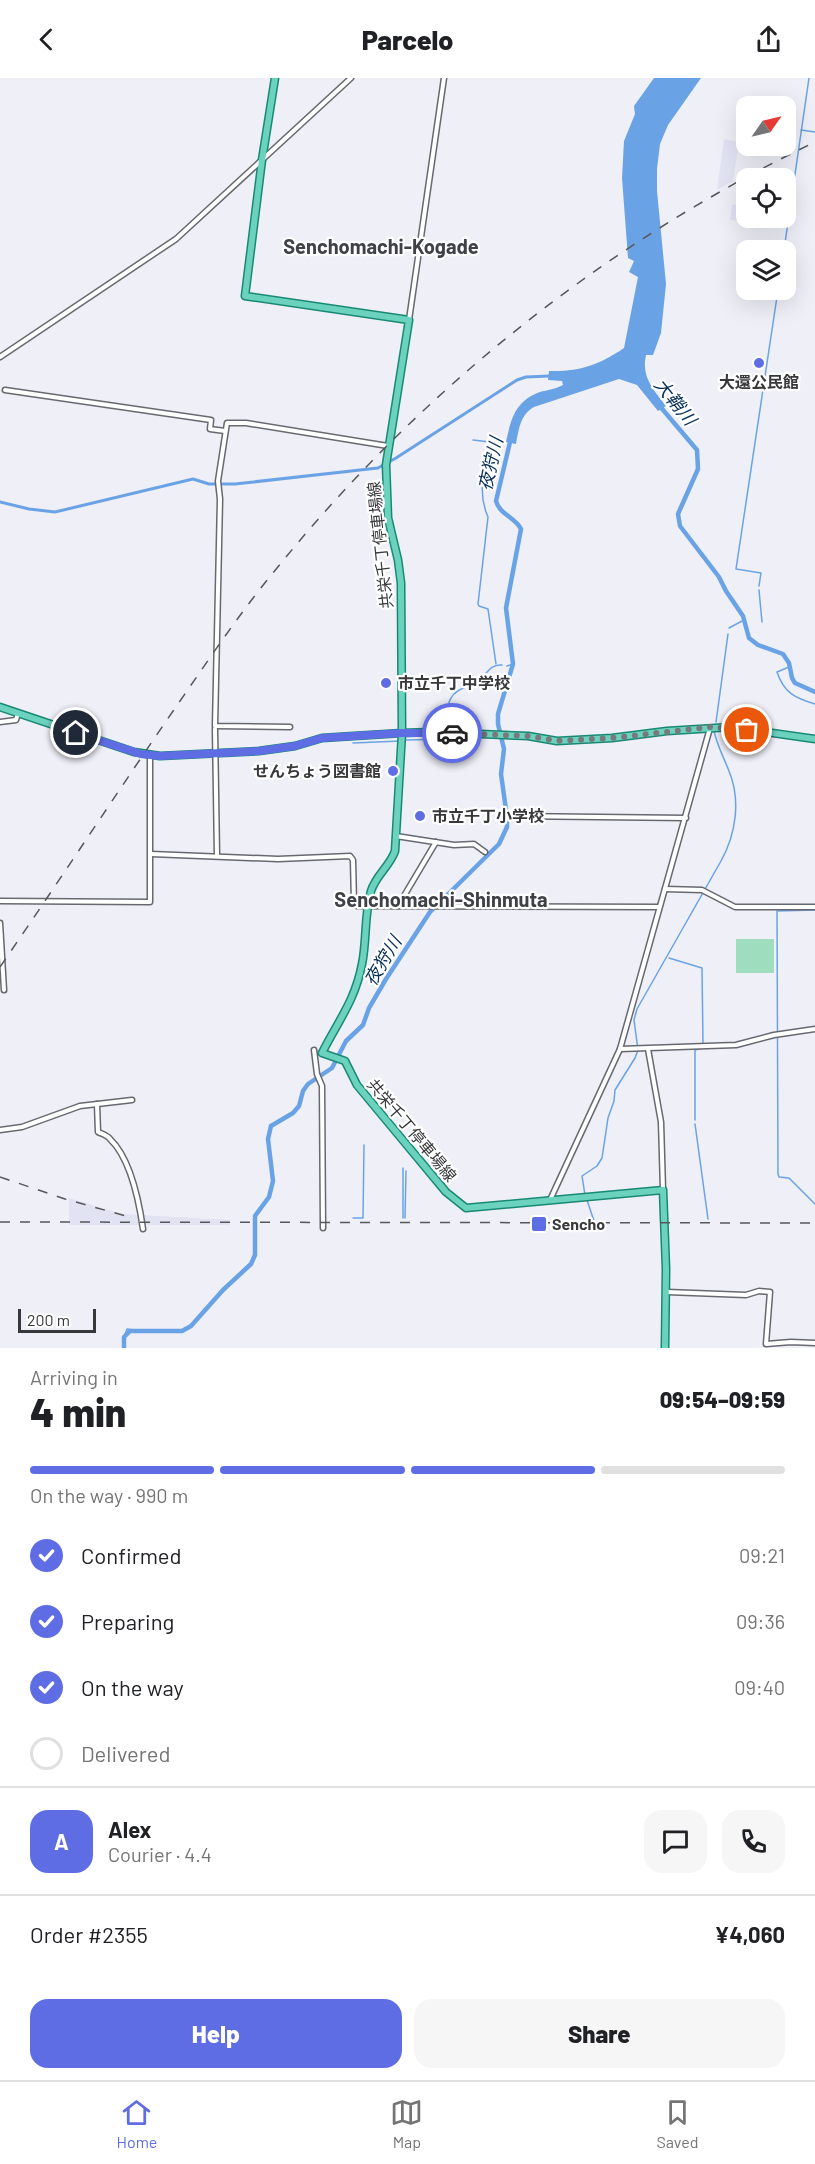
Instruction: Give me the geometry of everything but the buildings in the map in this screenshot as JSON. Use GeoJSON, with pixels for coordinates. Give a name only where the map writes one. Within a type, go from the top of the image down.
{"type":"FeatureCollection","features":[{"type":"Feature","properties":{"kind":"main road"},"geometry":{"type":"LineString","coordinates":[[275,78],[244,296],[409,320]]}},
{"type":"Feature","properties":{"kind":"main road","name":"共栄千丁停車場線"},"geometry":{"type":"LineString","coordinates":[[409,320],[386,462],[388,518],[401,583],[402,737],[396,836],[393,856],[375,882],[368,906],[364,953],[351,1003],[322,1053],[345,1061],[357,1085],[450,1196],[466,1208],[663,1190]]}},
{"type":"Feature","properties":{"kind":"main road"},"geometry":{"type":"LineString","coordinates":[[0,707],[150,756],[282,748],[322,738],[402,737],[450,733],[557,741],[731,727],[815,739]]}},
{"type":"Feature","properties":{"kind":"main road"},"geometry":{"type":"LineString","coordinates":[[663,1190],[667,1292],[665,1348]]}},
{"type":"Feature","properties":{"kind":"street"},"geometry":{"type":"LineString","coordinates":[[0,357],[176,239],[351,78]]}},
{"type":"Feature","properties":{"kind":"street"},"geometry":{"type":"LineString","coordinates":[[409,320],[444,78]]}},
{"type":"Feature","properties":{"kind":"street"},"geometry":{"type":"LineString","coordinates":[[5,390],[211,420],[210,429],[225,430]]}},
{"type":"Feature","properties":{"kind":"street"},"geometry":{"type":"LineString","coordinates":[[290,727],[215,726],[220,489],[218,481],[226,423],[246,423],[388,446]]}},
{"type":"Feature","properties":{"kind":"street"},"geometry":{"type":"LineString","coordinates":[[0,722],[13,722],[18,713]]}},
{"type":"Feature","properties":{"kind":"street"},"geometry":{"type":"LineString","coordinates":[[550,1200],[620,1049],[711,727]]}},
{"type":"Feature","properties":{"kind":"street"},"geometry":{"type":"LineString","coordinates":[[215,729],[217,856]]}},
{"type":"Feature","properties":{"kind":"street"},"geometry":{"type":"LineString","coordinates":[[0,901],[150,902],[150,756]]}},
{"type":"Feature","properties":{"kind":"street"},"geometry":{"type":"LineString","coordinates":[[512,816],[686,818]]}},
{"type":"Feature","properties":{"kind":"street"},"geometry":{"type":"LineString","coordinates":[[396,836],[454,845],[474,844],[485,852]]}},
{"type":"Feature","properties":{"kind":"street"},"geometry":{"type":"LineString","coordinates":[[398,906],[436,842]]}},
{"type":"Feature","properties":{"kind":"street"},"geometry":{"type":"LineString","coordinates":[[151,854],[278,859],[350,856],[353,860],[355,905],[659,907]]}},
{"type":"Feature","properties":{"kind":"street"},"geometry":{"type":"LineString","coordinates":[[665,889],[703,891],[732,907],[815,907]]}},
{"type":"Feature","properties":{"kind":"street"},"geometry":{"type":"LineString","coordinates":[[0,923],[4,990]]}},
{"type":"Feature","properties":{"kind":"street"},"geometry":{"type":"LineString","coordinates":[[620,1049],[736,1045],[774,1035],[815,1029]]}},
{"type":"Feature","properties":{"kind":"street"},"geometry":{"type":"LineString","coordinates":[[648,1049],[661,1122],[663,1190]]}},
{"type":"Feature","properties":{"kind":"street"},"geometry":{"type":"LineString","coordinates":[[314,1050],[317,1074],[322,1086],[323,1228]]}},
{"type":"Feature","properties":{"kind":"street"},"geometry":{"type":"LineString","coordinates":[[0,1130],[22,1127],[81,1106],[132,1100]]}},
{"type":"Feature","properties":{"kind":"street"},"geometry":{"type":"LineString","coordinates":[[97,1104],[98,1132],[110,1138],[129,1170],[141,1210],[143,1229]]}},
{"type":"Feature","properties":{"kind":"street"},"geometry":{"type":"LineString","coordinates":[[667,1292],[746,1294],[759,1291],[770,1292],[766,1344],[815,1343]]}},
{"type":"Feature","properties":{"kind":"shaded area"},"geometry":{"type":"Polygon","coordinates":[[[724,139],[736,141],[737,156],[733,181],[717,190],[724,139]]]}},
{"type":"Feature","properties":{"kind":"shaded area"},"geometry":{"type":"Polygon","coordinates":[[[732,205],[736,205],[736,221],[730,220],[732,205]]]}},
{"type":"Feature","properties":{"kind":"shaded area"},"geometry":{"type":"Polygon","coordinates":[[[69,1198],[122,1214],[230,1220],[230,1225],[69,1225],[69,1198]]]}},
{"type":"Feature","properties":{"kind":"green space"},"geometry":{"type":"Polygon","coordinates":[[[736,939],[774,939],[774,973],[736,973],[736,939]]]}},
{"type":"Feature","properties":{"kind":"water"},"geometry":{"type":"Polygon","coordinates":[[[654,78],[701,78],[668,125],[660,144],[657,169],[666,284],[661,333],[653,355],[646,355],[645,370],[649,382],[666,406],[658,411],[637,385],[619,379],[534,407],[523,418],[516,444],[506,442],[512,418],[525,400],[540,392],[563,385],[562,381],[548,380],[549,371],[588,366],[624,348],[638,277],[629,272],[634,261],[628,258],[622,178],[624,141],[635,114],[634,106],[654,78]]]}},
{"type":"Feature","properties":{"kind":"waterway"},"geometry":{"type":"LineString","coordinates":[[785,240],[809,78]]}},
{"type":"Feature","properties":{"kind":"waterway"},"geometry":{"type":"LineString","coordinates":[[801,130],[815,132]]}},
{"type":"Feature","properties":{"kind":"waterway"},"geometry":{"type":"LineString","coordinates":[[759,586],[761,573],[736,569],[776,300]]}},
{"type":"Feature","properties":{"kind":"waterway"},"geometry":{"type":"LineString","coordinates":[[0,502],[55,512],[193,479],[209,484],[235,484],[378,468],[517,380],[526,377],[550,376]]}},
{"type":"Feature","properties":{"kind":"waterway","name":"大鞘川"},"geometry":{"type":"LineString","coordinates":[[658,404],[697,450],[698,469],[678,514],[680,526],[719,577],[743,616],[749,638],[758,645],[783,654],[789,663],[795,683],[815,692]]}},
{"type":"Feature","properties":{"kind":"waterway","name":"夜狩川"},"geometry":{"type":"LineString","coordinates":[[124,1348],[124,1337],[130,1331],[182,1331],[191,1326],[223,1290],[251,1264],[255,1255],[255,1216],[269,1197],[273,1181],[268,1139],[271,1126],[293,1113],[299,1106],[303,1091],[308,1084],[332,1068],[346,1041],[363,1025],[369,1008],[386,979],[430,912],[499,844],[507,827],[501,774],[504,749],[498,714],[513,664],[506,608],[521,529],[501,510],[496,501],[511,438]]}},
{"type":"Feature","properties":{"kind":"waterway"},"geometry":{"type":"LineString","coordinates":[[473,440],[490,442],[482,490],[488,517],[478,604],[488,609],[496,664]]}},
{"type":"Feature","properties":{"kind":"waterway"},"geometry":{"type":"LineString","coordinates":[[759,590],[762,622]]}},
{"type":"Feature","properties":{"kind":"waterway"},"geometry":{"type":"LineString","coordinates":[[729,628],[744,620]]}},
{"type":"Feature","properties":{"kind":"waterway"},"geometry":{"type":"LineString","coordinates":[[716,722],[728,634]]}},
{"type":"Feature","properties":{"kind":"waterway","name":"夜狩川"},"geometry":{"type":"LineString","coordinates":[[507,666],[513,664]]}},
{"type":"Feature","properties":{"kind":"waterway"},"geometry":{"type":"LineString","coordinates":[[450,732],[448,706],[454,694],[479,681],[492,668],[502,665]]}},
{"type":"Feature","properties":{"kind":"waterway"},"geometry":{"type":"LineString","coordinates":[[789,667],[777,672],[783,685],[796,697],[815,704]]}},
{"type":"Feature","properties":{"kind":"waterway"},"geometry":{"type":"LineString","coordinates":[[585,1195],[582,1176],[597,1166],[602,1158],[615,1090],[638,1050],[634,1020],[637,1009],[721,861],[730,840],[735,817],[735,794],[733,782],[714,731]]}},
{"type":"Feature","properties":{"kind":"waterway"},"geometry":{"type":"LineString","coordinates":[[405,740],[449,739],[450,737]]}},
{"type":"Feature","properties":{"kind":"waterway"},"geometry":{"type":"LineString","coordinates":[[353,743],[401,741]]}},
{"type":"Feature","properties":{"kind":"waterway"},"geometry":{"type":"LineString","coordinates":[[815,910],[777,911],[778,1174],[779,1177],[789,1178],[815,1204]]}},
{"type":"Feature","properties":{"kind":"waterway"},"geometry":{"type":"LineString","coordinates":[[669,958],[702,968],[703,1044]]}},
{"type":"Feature","properties":{"kind":"waterway"},"geometry":{"type":"LineString","coordinates":[[695,1120],[695,1050],[703,1048]]}},
{"type":"Feature","properties":{"kind":"waterway"},"geometry":{"type":"LineString","coordinates":[[695,1124],[708,1219]]}},
{"type":"Feature","properties":{"kind":"waterway"},"geometry":{"type":"LineString","coordinates":[[353,1218],[363,1218],[364,1145]]}},
{"type":"Feature","properties":{"kind":"waterway"},"geometry":{"type":"LineString","coordinates":[[403,1168],[403,1218]]}},
{"type":"Feature","properties":{"kind":"waterway"},"geometry":{"type":"LineString","coordinates":[[405,1218],[406,1171]]}},
{"type":"Feature","properties":{"kind":"waterway"},"geometry":{"type":"LineString","coordinates":[[587,1200],[597,1230]]}},
{"type":"Feature","properties":{"kind":"waterway","name":"夜狩川"},"geometry":{"type":"LineString","coordinates":[[124,1337],[127,1329],[134,1330]]}},
{"type":"Feature","properties":{"kind":"railway"},"geometry":{"type":"LineString","coordinates":[[0,967],[240,615],[330,506],[390,443],[453,383],[520,327],[590,275],[662,226],[737,182],[815,142]]}},
{"type":"Feature","properties":{"kind":"railway"},"geometry":{"type":"LineString","coordinates":[[0,1177],[126,1216]]}},
{"type":"Feature","properties":{"kind":"railway"},"geometry":{"type":"LineString","coordinates":[[0,1222],[815,1223]]}},
{"type":"Feature","properties":{"kind":"way so far"},"geometry":{"type":"LineString","coordinates":[[452,733],[528,736],[557,741],[612,738],[711,727],[747,730]]}},
{"type":"Feature","properties":{"kind":"place","name":"大還公民館"},"geometry":{"type":"Point","coordinates":[759,363]}},
{"type":"Feature","properties":{"kind":"place","name":"市立千丁中学校"},"geometry":{"type":"Point","coordinates":[386,683]}},
{"type":"Feature","properties":{"kind":"place","name":"せんちょう図書館"},"geometry":{"type":"Point","coordinates":[393,771]}},
{"type":"Feature","properties":{"kind":"place","name":"市立千丁小学校"},"geometry":{"type":"Point","coordinates":[420,816]}},
{"type":"Feature","properties":{"kind":"place","name":"Sencho"},"geometry":{"type":"Point","coordinates":[539,1224]}},
{"type":"Feature","properties":{"kind":"district","name":"Senchomachi-Kogade"},"geometry":{"type":"Point","coordinates":[381,247]}},
{"type":"Feature","properties":{"kind":"district","name":"Senchomachi-Shinmuta"},"geometry":{"type":"Point","coordinates":[441,900]}},
{"type":"Feature","properties":{"kind":"route"},"geometry":{"type":"LineString","coordinates":[[76,733],[141,754],[175,756],[259,751],[295,746],[322,738],[402,733],[452,733]]}}]}
